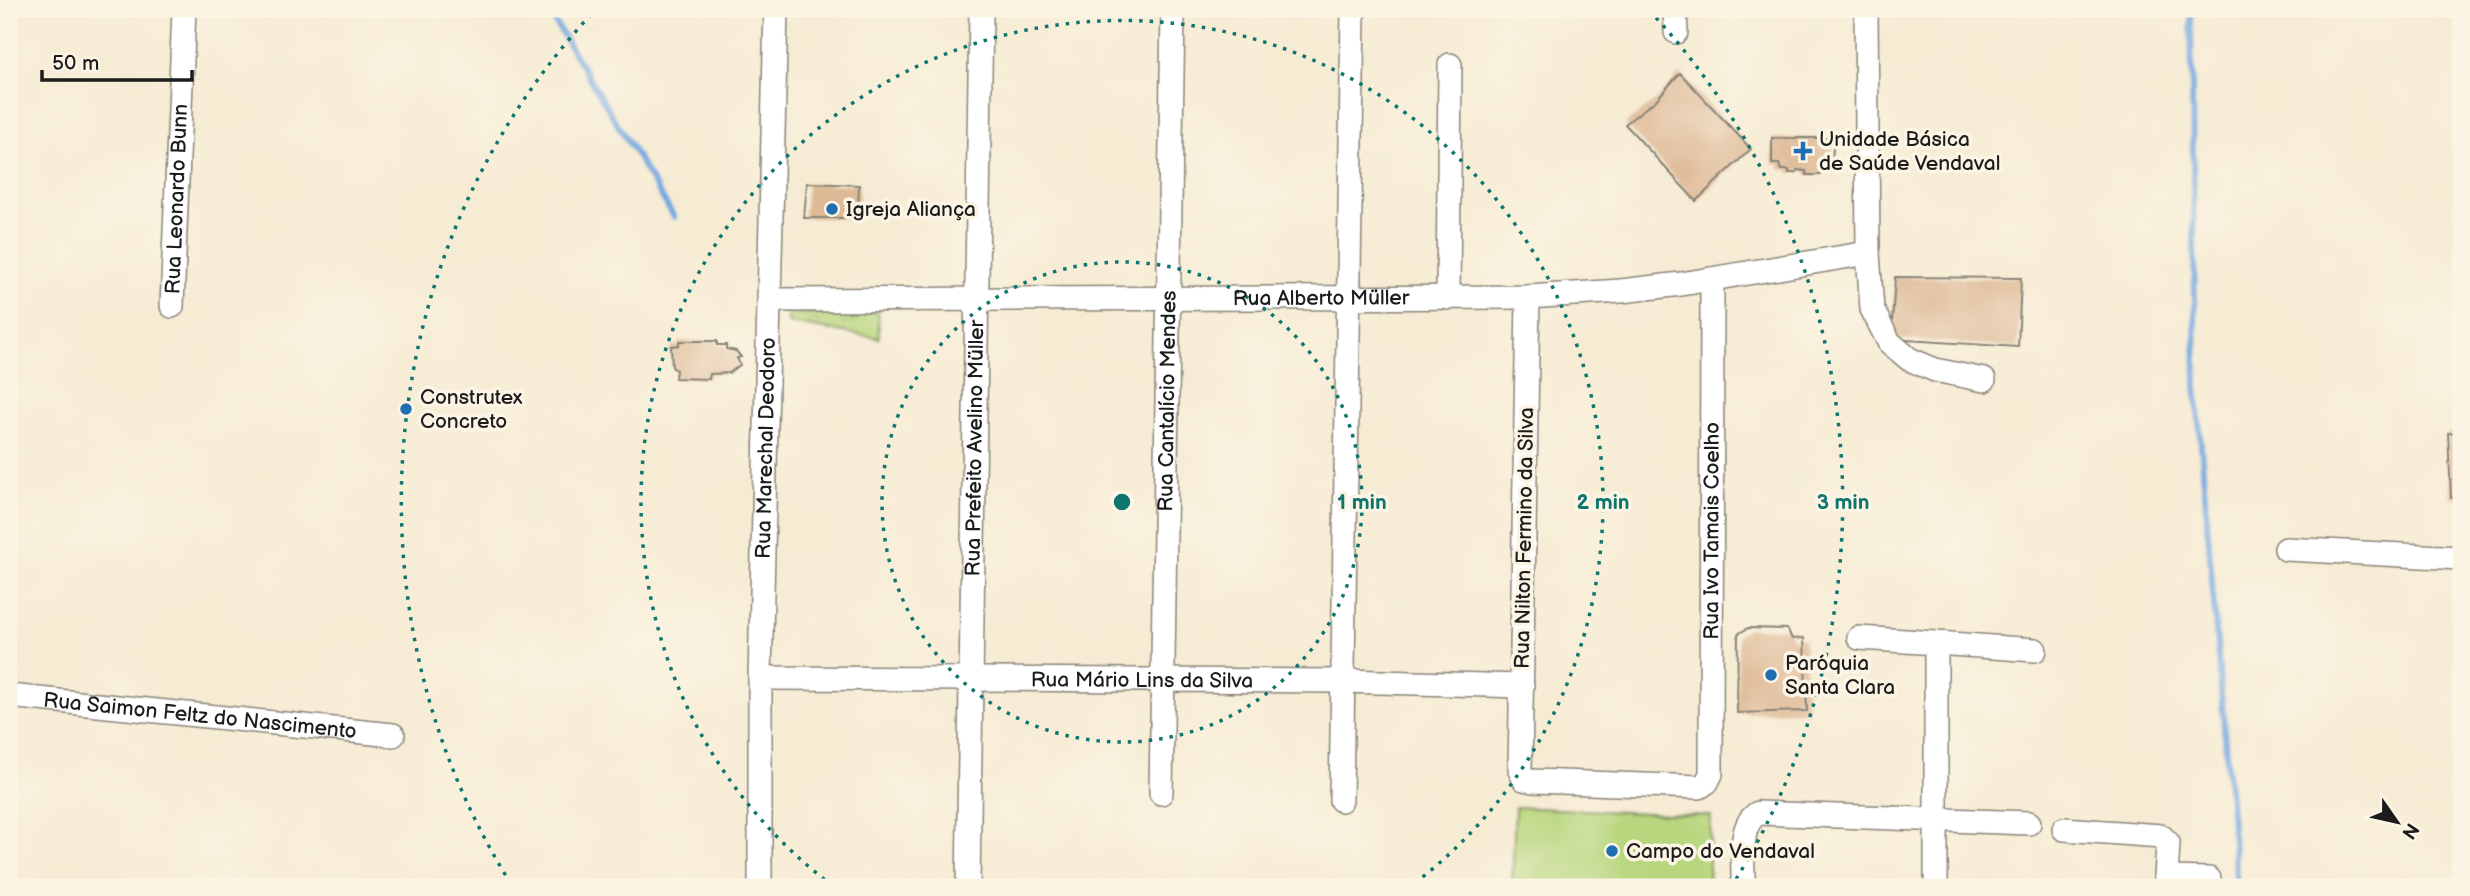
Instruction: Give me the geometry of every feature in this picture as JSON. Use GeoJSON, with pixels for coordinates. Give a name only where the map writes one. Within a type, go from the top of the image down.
{"type":"FeatureCollection","features":[{"type":"Feature","properties":{"kind":"street","name":"Rua Leonardo Bunn"},"geometry":{"type":"LineString","coordinates":[[172,306],[184,9]]}},
{"type":"Feature","properties":{"kind":"street","name":"Rua Marechal Deodoro"},"geometry":{"type":"LineString","coordinates":[[760,887],[760,678],[776,9]]}},
{"type":"Feature","properties":{"kind":"street","name":"Rua Prefeito Avelino Müller"},"geometry":{"type":"LineString","coordinates":[[968,887],[981,9]]}},
{"type":"Feature","properties":{"kind":"street","name":"Rua Cantalício Mendes"},"geometry":{"type":"LineString","coordinates":[[1161,793],[1173,9]]}},
{"type":"Feature","properties":{"kind":"street"},"geometry":{"type":"LineString","coordinates":[[1341,800],[1353,9]]}},
{"type":"Feature","properties":{"kind":"street"},"geometry":{"type":"LineString","coordinates":[[1675,9],[1676,32]]}},
{"type":"Feature","properties":{"kind":"street"},"geometry":{"type":"LineString","coordinates":[[1866,9],[1868,253],[1872,309],[1889,342],[1909,359],[1935,370],[1984,380]]}},
{"type":"Feature","properties":{"kind":"street"},"geometry":{"type":"LineString","coordinates":[[1448,298],[1450,65]]}},
{"type":"Feature","properties":{"kind":"street","name":"Rua Alberto Müller"},"geometry":{"type":"LineString","coordinates":[[770,300],[1528,297],[1621,291],[1868,253]]}},
{"type":"Feature","properties":{"kind":"street","name":"Rua Ivo Tamais Coelho"},"geometry":{"type":"LineString","coordinates":[[1524,779],[1700,787],[1707,782],[1711,774],[1712,279]]}},
{"type":"Feature","properties":{"kind":"street","name":"Rua Nilton Fermino da Silva"},"geometry":{"type":"LineString","coordinates":[[1524,779],[1520,770],[1528,297]]}},
{"type":"Feature","properties":{"kind":"street"},"geometry":{"type":"LineString","coordinates":[[2286,549],[2461,558]]}},
{"type":"Feature","properties":{"kind":"street"},"geometry":{"type":"LineString","coordinates":[[1859,638],[2035,650]]}},
{"type":"Feature","properties":{"kind":"street"},"geometry":{"type":"LineString","coordinates":[[1936,643],[1936,887]]}},
{"type":"Feature","properties":{"kind":"street","name":"Rua Mário Lins da Silva"},"geometry":{"type":"LineString","coordinates":[[760,678],[1163,679],[1522,686]]}},
{"type":"Feature","properties":{"kind":"street","name":"Rua Saimon Feltz do Nascimento"},"geometry":{"type":"LineString","coordinates":[[9,696],[393,735]]}},
{"type":"Feature","properties":{"kind":"street"},"geometry":{"type":"LineString","coordinates":[[1743,887],[1745,830],[1752,816],[1758,813],[2029,823]]}},
{"type":"Feature","properties":{"kind":"street"},"geometry":{"type":"LineString","coordinates":[[2064,829],[2161,836],[2168,843],[2166,883],[2209,879]]}},
{"type":"Feature","properties":{"kind":"green space"},"geometry":{"type":"Polygon","coordinates":[[[878,312],[879,338],[788,323],[788,314],[878,312]]]}},
{"type":"Feature","properties":{"kind":"green space","name":"Campo do Vendaval"},"geometry":{"type":"Polygon","coordinates":[[[1515,807],[1711,816],[1708,887],[1512,887],[1515,807]]]}},
{"type":"Feature","properties":{"kind":"building"},"geometry":{"type":"Polygon","coordinates":[[[1680,73],[1751,149],[1696,201],[1625,124],[1656,100],[1680,73]]]}},
{"type":"Feature","properties":{"kind":"building","name":"Unidade Básica de Saúde Vendaval"},"geometry":{"type":"Polygon","coordinates":[[[1772,138],[1834,138],[1831,170],[1822,170],[1820,175],[1807,175],[1806,171],[1789,173],[1789,170],[1781,170],[1779,164],[1772,164],[1772,138]]]}},
{"type":"Feature","properties":{"kind":"building","name":"Igreja Aliança"},"geometry":{"type":"Polygon","coordinates":[[[807,183],[859,185],[858,218],[804,218],[807,183]]]}},
{"type":"Feature","properties":{"kind":"building"},"geometry":{"type":"Polygon","coordinates":[[[1895,277],[2021,278],[2018,347],[1891,339],[1895,277]]]}},
{"type":"Feature","properties":{"kind":"building"},"geometry":{"type":"Polygon","coordinates":[[[679,341],[717,341],[717,345],[726,345],[726,349],[736,351],[741,357],[737,358],[740,365],[729,373],[710,374],[709,379],[675,378],[671,346],[679,345],[679,341]]]}},
{"type":"Feature","properties":{"kind":"building"},"geometry":{"type":"Polygon","coordinates":[[[2461,432],[2461,497],[2451,498],[2448,433],[2461,432]]]}},
{"type":"Feature","properties":{"kind":"building","name":"Paróquia Santa Clara"},"geometry":{"type":"Polygon","coordinates":[[[1748,628],[1787,629],[1792,639],[1804,638],[1807,711],[1737,713],[1738,634],[1748,628]]]}},
{"type":"Feature","properties":{"kind":"waterway"},"geometry":{"type":"LineString","coordinates":[[547,9],[674,217]]}},
{"type":"Feature","properties":{"kind":"waterway"},"geometry":{"type":"LineString","coordinates":[[2191,9],[2196,385],[2237,887]]}},
{"type":"Feature","properties":{"kind":"place","name":"Unidade Básica de Saúde Vendaval"},"geometry":{"type":"Point","coordinates":[1803,151]}},
{"type":"Feature","properties":{"kind":"place","name":"Igreja Aliança"},"geometry":{"type":"Point","coordinates":[832,209]}},
{"type":"Feature","properties":{"kind":"place","name":"Construtex Concreto"},"geometry":{"type":"Point","coordinates":[406,409]}},
{"type":"Feature","properties":{"kind":"place","name":"Paróquia Santa Clara"},"geometry":{"type":"Point","coordinates":[1771,675]}},
{"type":"Feature","properties":{"kind":"place","name":"Campo do Vendaval"},"geometry":{"type":"Point","coordinates":[1612,851]}}]}
